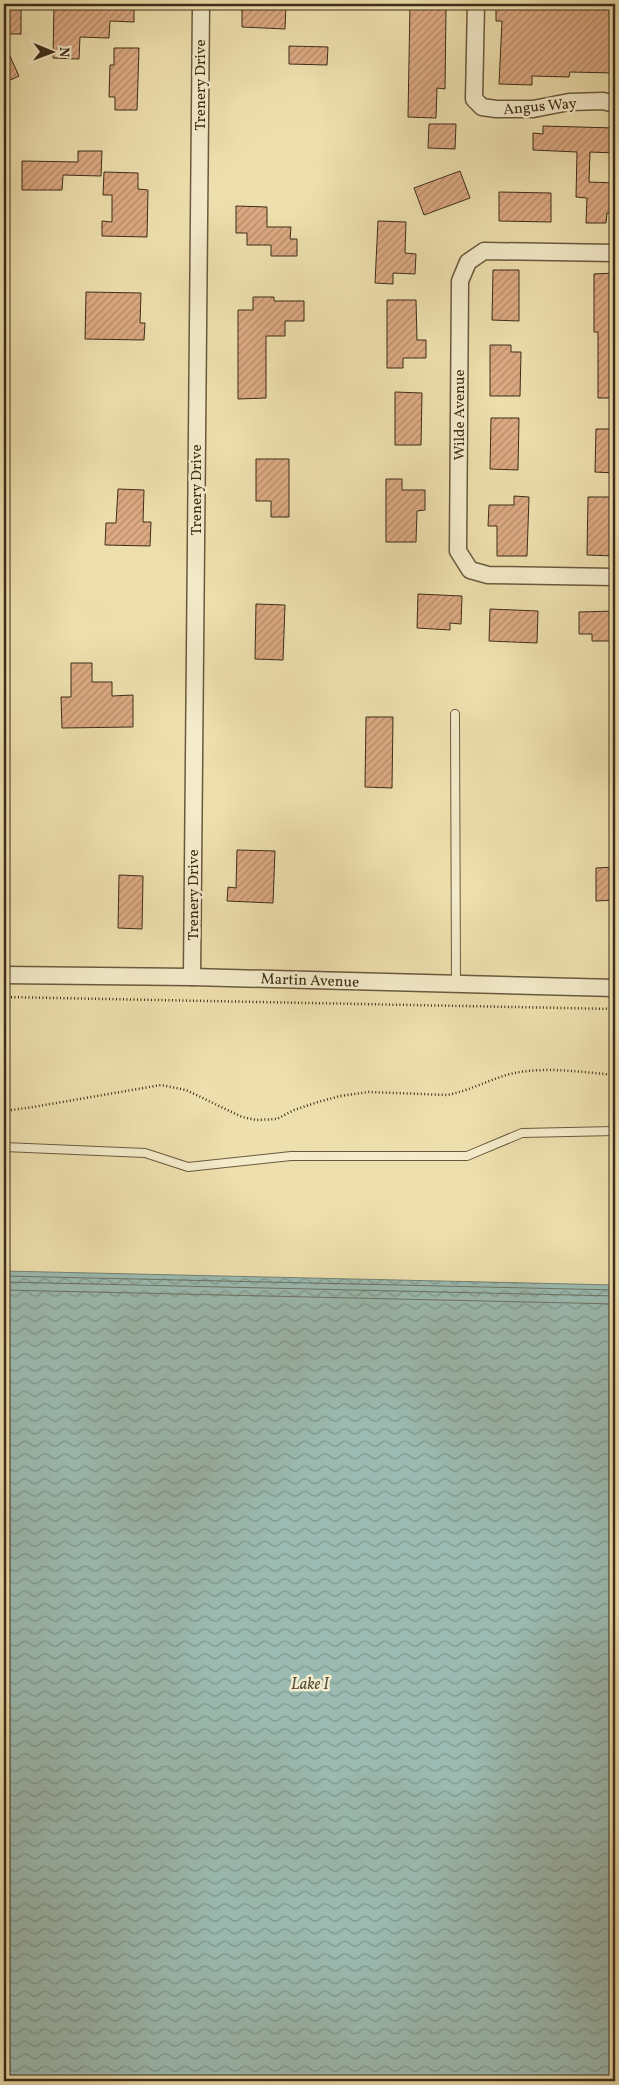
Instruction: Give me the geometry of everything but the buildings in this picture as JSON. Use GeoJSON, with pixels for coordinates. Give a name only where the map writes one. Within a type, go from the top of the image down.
{"type":"FeatureCollection","features":[{"type":"Feature","properties":{"kind":"street","name":"Trenery Drive"},"geometry":{"type":"LineString","coordinates":[[192,977],[200,4]]}},
{"type":"Feature","properties":{"kind":"street","name":"Angus Way"},"geometry":{"type":"LineString","coordinates":[[476,4],[474,99],[482,107],[533,109],[568,102],[604,102],[615,104]]}},
{"type":"Feature","properties":{"kind":"street","name":"Wilde Avenue"},"geometry":{"type":"LineString","coordinates":[[615,253],[484,252],[468,262],[460,281],[458,551],[470,570],[488,575],[615,577]]}},
{"type":"Feature","properties":{"kind":"street","name":"Martin Avenue"},"geometry":{"type":"LineString","coordinates":[[4,975],[192,977],[615,988]]}},
{"type":"Feature","properties":{"kind":"lane"},"geometry":{"type":"LineString","coordinates":[[455,714],[456,984]]}},
{"type":"Feature","properties":{"kind":"lane"},"geometry":{"type":"LineString","coordinates":[[4,1147],[145,1153],[188,1167],[291,1156],[467,1156],[522,1133],[615,1131]]}},
{"type":"Feature","properties":{"kind":"path"},"geometry":{"type":"LineString","coordinates":[[4,997],[615,1009]]}},
{"type":"Feature","properties":{"kind":"path"},"geometry":{"type":"LineString","coordinates":[[4,1111],[161,1085],[186,1090],[242,1117],[269,1120],[277,1119],[294,1110],[318,1102],[340,1096],[369,1092],[432,1096],[447,1095],[459,1093],[492,1079],[513,1074],[563,1071],[615,1075]]}},
{"type":"Feature","properties":{"kind":"water","name":"Lake I"},"geometry":{"type":"Polygon","coordinates":[[[4,1271],[615,1285],[615,2081],[4,2081],[4,1271]]]}}]}
